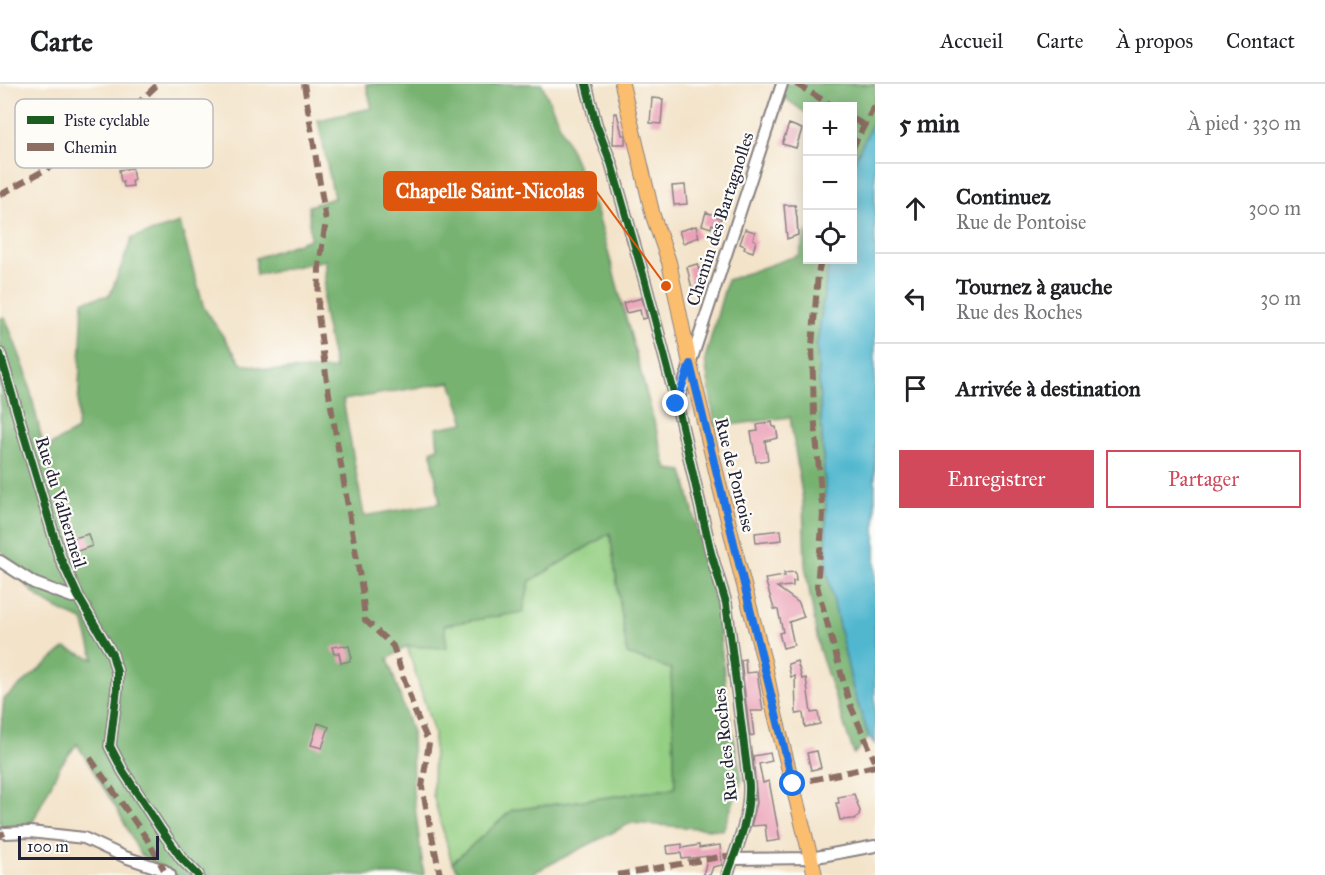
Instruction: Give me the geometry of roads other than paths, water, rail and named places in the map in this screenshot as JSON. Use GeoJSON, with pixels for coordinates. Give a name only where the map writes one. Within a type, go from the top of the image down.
{"type":"FeatureCollection","features":[{"type":"Feature","properties":{"kind":"main road","name":"Rue de Pontoise"},"geometry":{"type":"LineString","coordinates":[[622,84],[653,216],[669,262],[690,364],[815,875]]}},
{"type":"Feature","properties":{"kind":"street","name":"Rue des Roches"},"geometry":{"type":"LineString","coordinates":[[586,84],[596,124],[611,163],[644,278],[711,553],[726,603],[749,785],[747,815],[727,875]]}},
{"type":"Feature","properties":{"kind":"street","name":"Chemin des Bartagnolles"},"geometry":{"type":"LineString","coordinates":[[690,364],[782,84]]}},
{"type":"Feature","properties":{"kind":"street","name":"Rue du Valhermeil"},"geometry":{"type":"LineString","coordinates":[[0,354],[60,557],[78,596],[112,654],[117,672],[117,689],[110,746],[115,758],[182,859],[198,875]]}},
{"type":"Feature","properties":{"kind":"street"},"geometry":{"type":"LineString","coordinates":[[676,404],[690,364]]}},
{"type":"Feature","properties":{"kind":"street"},"geometry":{"type":"LineString","coordinates":[[0,561],[34,583],[72,597],[78,596]]}},
{"type":"Feature","properties":{"kind":"street"},"geometry":{"type":"LineString","coordinates":[[6,833],[30,832],[84,838],[125,857],[167,872]]}},
{"type":"Feature","properties":{"kind":"street"},"geometry":{"type":"LineString","coordinates":[[733,859],[811,858],[875,846]]}},
{"type":"Feature","properties":{"kind":"water"},"geometry":{"type":"Polygon","coordinates":[[[875,118],[875,744],[869,737],[853,689],[827,572],[826,507],[817,346],[828,264],[857,264],[857,156],[875,118]]]}},
{"type":"Feature","properties":{"kind":"place","name":"Chapelle Saint-Nicolas"},"geometry":{"type":"Point","coordinates":[666,286]}}]}
